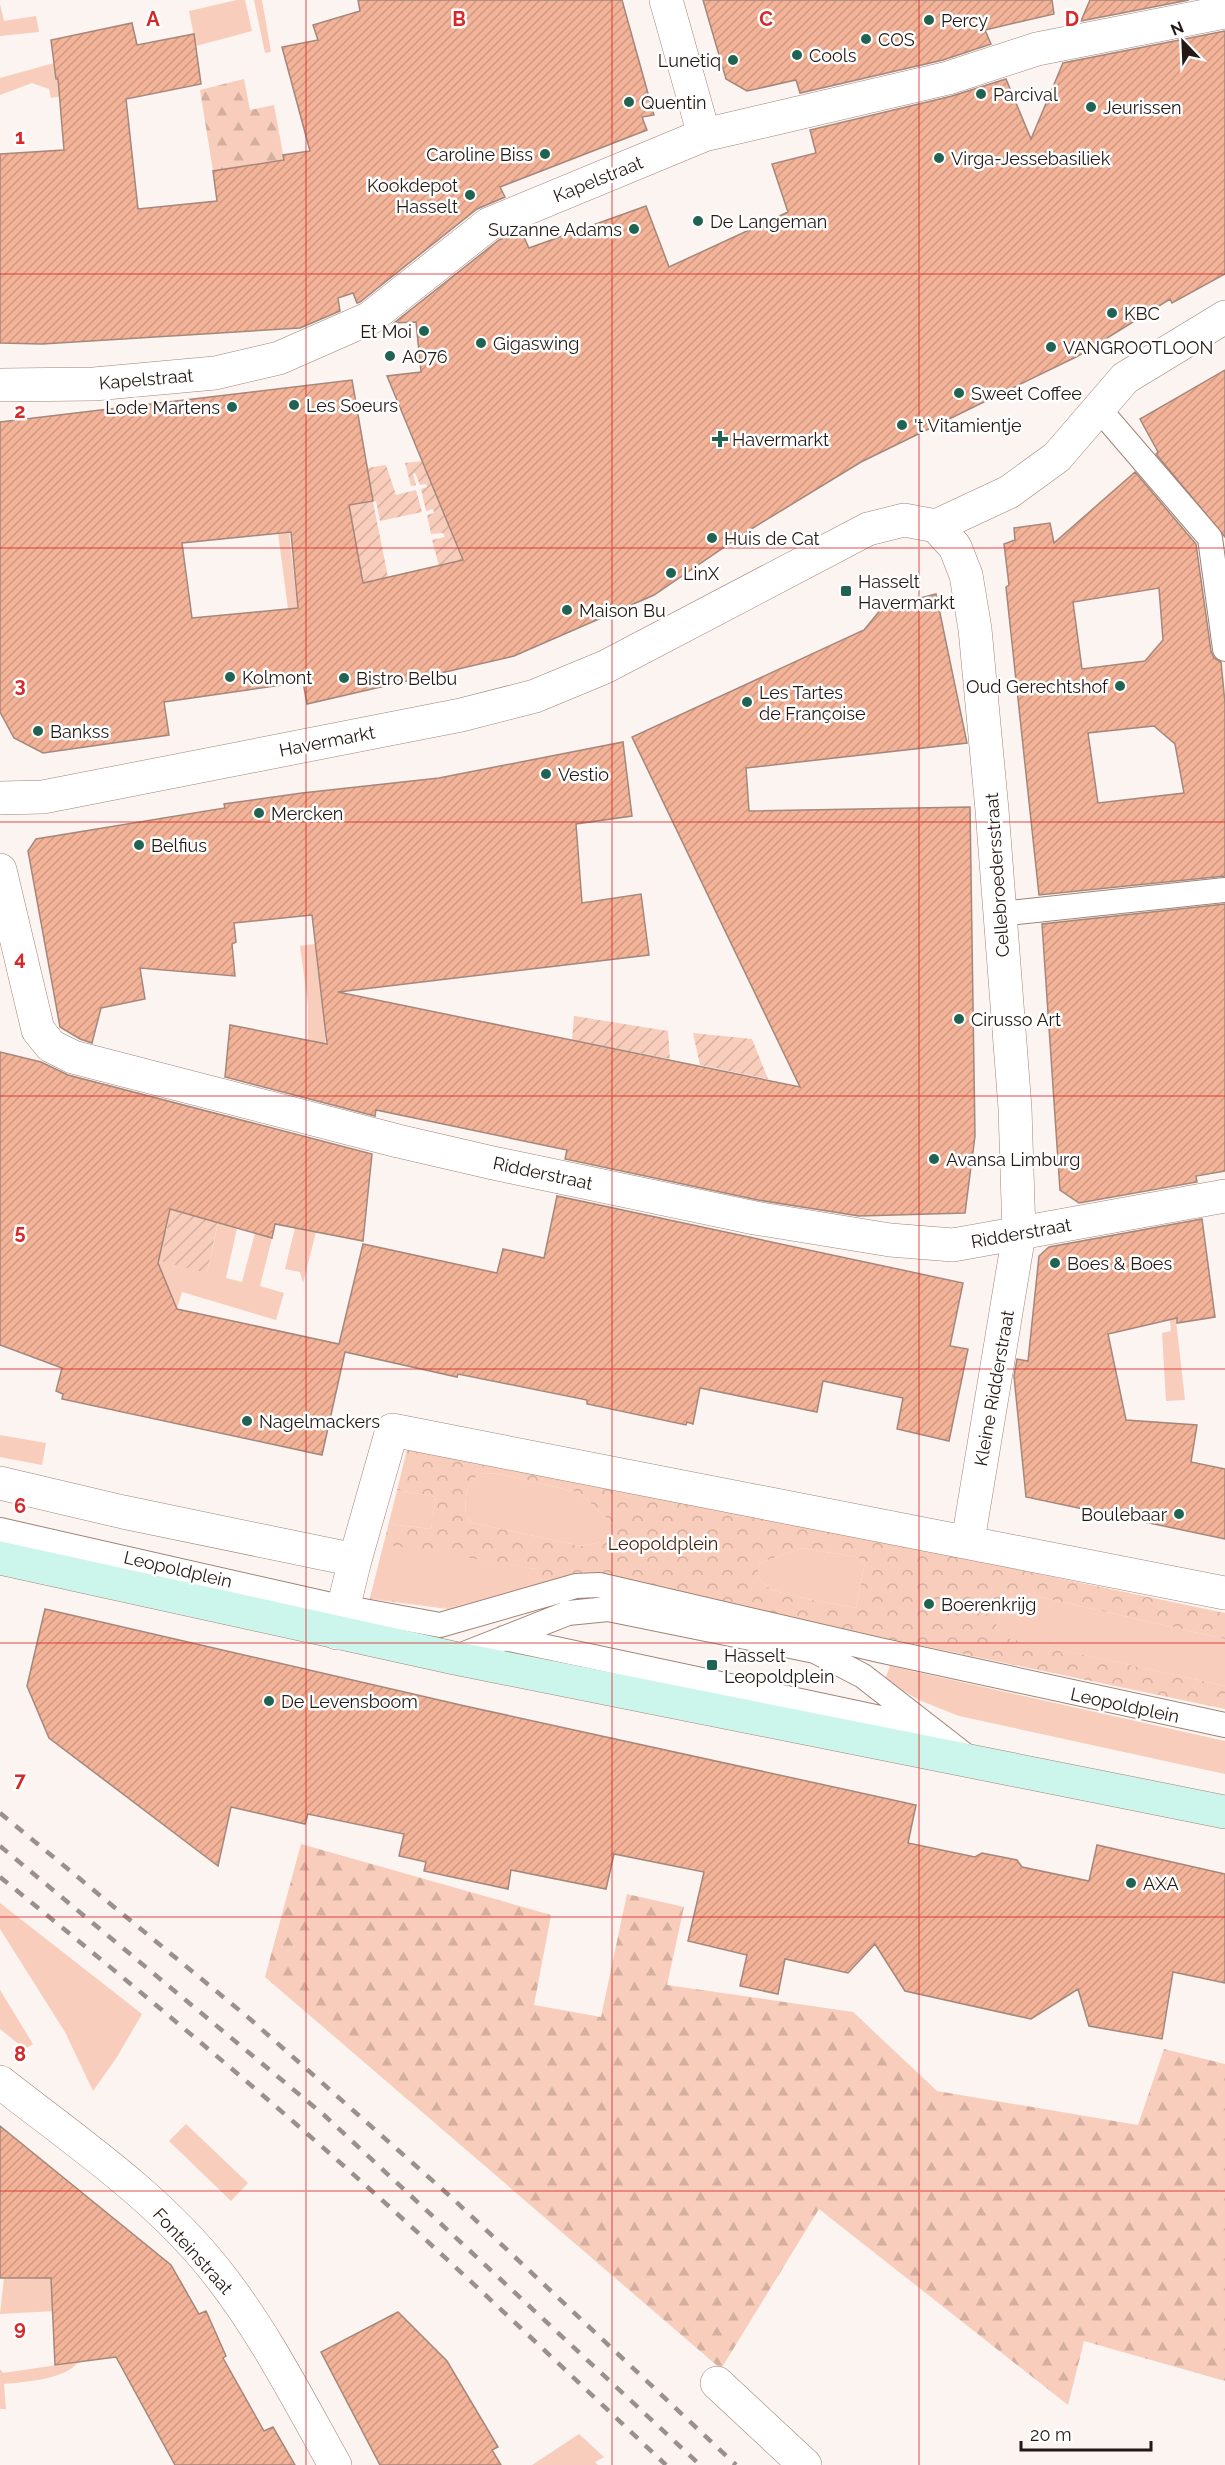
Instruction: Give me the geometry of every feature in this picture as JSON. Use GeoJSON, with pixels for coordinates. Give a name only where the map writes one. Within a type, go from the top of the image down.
{"type":"FeatureCollection","features":[{"type":"Feature","properties":{"kind":"main road","name":"Leopoldplein"},"geometry":{"type":"LineString","coordinates":[[0,1558],[111,1569],[341,1620],[454,1658],[1225,1812]]}},
{"type":"Feature","properties":{"kind":"street"},"geometry":{"type":"LineString","coordinates":[[666,0],[704,135]]}},
{"type":"Feature","properties":{"kind":"street","name":"Kapelstraat"},"geometry":{"type":"LineString","coordinates":[[0,385],[94,384],[215,373],[279,358],[370,318],[489,224],[704,135],[948,78],[1037,49],[1225,12]]}},
{"type":"Feature","properties":{"kind":"street"},"geometry":{"type":"LineString","coordinates":[[936,526],[1009,492],[1057,457],[1125,378],[1225,317]]}},
{"type":"Feature","properties":{"kind":"street","name":"Havermarkt"},"geometry":{"type":"LineString","coordinates":[[0,798],[43,797],[461,715],[535,696],[605,667],[868,529],[904,520],[936,526]]}},
{"type":"Feature","properties":{"kind":"street","name":"Cellebroedersstraat"},"geometry":{"type":"LineString","coordinates":[[936,526],[955,547],[968,586],[977,651],[1015,1108],[1019,1234]]}},
{"type":"Feature","properties":{"kind":"street","name":"Ridderstraat"},"geometry":{"type":"LineString","coordinates":[[0,870],[38,1030],[51,1046],[73,1057],[398,1142],[755,1218],[890,1240],[953,1245],[1225,1196]]}},
{"type":"Feature","properties":{"kind":"street","name":"Kleine Ridderstraat"},"geometry":{"type":"LineString","coordinates":[[968,1541],[1019,1234]]}},
{"type":"Feature","properties":{"kind":"street"},"geometry":{"type":"LineString","coordinates":[[341,1620],[355,1560],[392,1430],[1225,1593]]}},
{"type":"Feature","properties":{"kind":"street"},"geometry":{"type":"LineString","coordinates":[[0,1483],[123,1512],[355,1560]]}},
{"type":"Feature","properties":{"kind":"street","name":"Fonteinstraat"},"geometry":{"type":"LineString","coordinates":[[0,2082],[93,2152],[182,2234],[215,2269],[264,2341],[335,2465]]}},
{"type":"Feature","properties":{"kind":"street"},"geometry":{"type":"LineString","coordinates":[[717,2383],[805,2465]]}},
{"type":"Feature","properties":{"kind":"lane"},"geometry":{"type":"LineString","coordinates":[[1099,409],[1210,538],[1225,649]]}},
{"type":"Feature","properties":{"kind":"lane"},"geometry":{"type":"LineString","coordinates":[[1000,914],[1225,890]]}},
{"type":"Feature","properties":{"kind":"lane"},"geometry":{"type":"LineString","coordinates":[[0,1530],[111,1569]]}},
{"type":"Feature","properties":{"kind":"lane","name":"Leopoldplein"},"geometry":{"type":"LineString","coordinates":[[341,1620],[440,1625],[576,1586],[598,1585],[879,1650],[1225,1725]]}},
{"type":"Feature","properties":{"kind":"lane","name":"Leopoldplein"},"geometry":{"type":"LineString","coordinates":[[454,1658],[568,1613],[608,1609],[815,1651],[864,1676],[972,1761]]}},
{"type":"Feature","properties":{"kind":"lane"},"geometry":{"type":"LineString","coordinates":[[504,1638],[932,1729]]}},
{"type":"Feature","properties":{"kind":"green space"},"geometry":{"type":"Polygon","coordinates":[[[245,0],[252,31],[196,46],[189,11],[245,0]]]}},
{"type":"Feature","properties":{"kind":"green space"},"geometry":{"type":"Polygon","coordinates":[[[254,0],[262,0],[271,52],[265,53],[254,0]]]}},
{"type":"Feature","properties":{"kind":"green space"},"geometry":{"type":"Polygon","coordinates":[[[0,4],[4,21],[36,16],[39,32],[0,36],[0,4]]]}},
{"type":"Feature","properties":{"kind":"green space"},"geometry":{"type":"Polygon","coordinates":[[[54,63],[56,79],[82,77],[69,95],[51,98],[49,89],[32,83],[0,95],[0,78],[54,63]]]}},
{"type":"Feature","properties":{"kind":"green space"},"geometry":{"type":"Polygon","coordinates":[[[244,79],[250,110],[274,105],[293,209],[241,167],[213,171],[200,90],[244,79]]]}},
{"type":"Feature","properties":{"kind":"green space"},"geometry":{"type":"Polygon","coordinates":[[[422,461],[462,560],[439,566],[432,540],[445,537],[443,533],[431,534],[427,515],[434,513],[433,509],[426,511],[421,489],[427,487],[426,484],[420,485],[415,473],[413,474],[416,485],[411,486],[405,463],[422,461]]]}},
{"type":"Feature","properties":{"kind":"green space"},"geometry":{"type":"Polygon","coordinates":[[[386,465],[396,495],[416,490],[422,512],[380,521],[376,501],[373,502],[388,577],[363,583],[349,505],[373,501],[367,468],[386,465]]]}},
{"type":"Feature","properties":{"kind":"green space"},"geometry":{"type":"Polygon","coordinates":[[[289,532],[298,611],[288,609],[278,533],[289,532]]]}},
{"type":"Feature","properties":{"kind":"green space"},"geometry":{"type":"Polygon","coordinates":[[[315,944],[325,1023],[325,1050],[308,1047],[308,1005],[300,946],[315,944]]]}},
{"type":"Feature","properties":{"kind":"green space"},"geometry":{"type":"Polygon","coordinates":[[[574,1016],[668,1031],[670,1059],[572,1040],[574,1016]]]}},
{"type":"Feature","properties":{"kind":"green space"},"geometry":{"type":"Polygon","coordinates":[[[693,1033],[752,1039],[768,1079],[700,1065],[693,1033]]]}},
{"type":"Feature","properties":{"kind":"green space"},"geometry":{"type":"Polygon","coordinates":[[[172,1200],[219,1217],[207,1273],[161,1261],[172,1200]]]}},
{"type":"Feature","properties":{"kind":"green space"},"geometry":{"type":"Polygon","coordinates":[[[218,1223],[237,1228],[226,1278],[242,1282],[255,1233],[272,1238],[260,1286],[284,1293],[276,1320],[182,1292],[177,1309],[126,1291],[165,1229],[207,1273],[218,1223]]]}},
{"type":"Feature","properties":{"kind":"green space"},"geometry":{"type":"Polygon","coordinates":[[[295,1228],[316,1232],[303,1283],[300,1272],[285,1269],[295,1228]]]}},
{"type":"Feature","properties":{"kind":"green space"},"geometry":{"type":"Polygon","coordinates":[[[1175,1312],[1185,1400],[1166,1401],[1162,1333],[1171,1331],[1169,1313],[1175,1312]]]}},
{"type":"Feature","properties":{"kind":"green space"},"geometry":{"type":"Polygon","coordinates":[[[0,1435],[46,1443],[42,1465],[0,1457],[0,1435]]]}},
{"type":"Feature","properties":{"kind":"green space","name":"Leopoldplein"},"geometry":{"type":"Polygon","coordinates":[[[409,1442],[1225,1613],[1225,1639],[1027,1594],[1004,1600],[996,1627],[1007,1638],[1225,1686],[1225,1709],[593,1577],[448,1609],[370,1599],[409,1442]],[[482,1473],[476,1476],[467,1491],[466,1503],[466,1516],[473,1523],[581,1546],[611,1540],[614,1525],[580,1493],[501,1474],[482,1473]],[[398,1490],[390,1524],[431,1529],[436,1497],[398,1490]],[[384,1544],[371,1598],[448,1608],[530,1588],[541,1579],[536,1569],[384,1544]],[[802,1548],[759,1563],[760,1579],[774,1590],[796,1597],[856,1608],[865,1562],[856,1557],[802,1548]]]}},
{"type":"Feature","properties":{"kind":"green space"},"geometry":{"type":"Polygon","coordinates":[[[482,1473],[501,1474],[580,1493],[614,1525],[611,1540],[581,1546],[473,1523],[466,1516],[467,1491],[476,1476],[482,1473]]]}},
{"type":"Feature","properties":{"kind":"green space"},"geometry":{"type":"Polygon","coordinates":[[[398,1490],[436,1497],[431,1529],[389,1524],[398,1490]]]}},
{"type":"Feature","properties":{"kind":"green space"},"geometry":{"type":"Polygon","coordinates":[[[384,1543],[536,1569],[541,1579],[530,1588],[448,1608],[370,1598],[384,1543]]]}},
{"type":"Feature","properties":{"kind":"green space"},"geometry":{"type":"Polygon","coordinates":[[[802,1548],[856,1557],[865,1562],[856,1608],[784,1594],[762,1582],[758,1573],[759,1563],[802,1548]]]}},
{"type":"Feature","properties":{"kind":"green space"},"geometry":{"type":"Polygon","coordinates":[[[1027,1594],[1225,1639],[1225,1686],[1006,1638],[996,1627],[1004,1600],[1027,1594]]]}},
{"type":"Feature","properties":{"kind":"green space"},"geometry":{"type":"Polygon","coordinates":[[[890,1666],[1225,1741],[1225,1774],[959,1716],[919,1700],[885,1680],[890,1666]]]}},
{"type":"Feature","properties":{"kind":"green space"},"geometry":{"type":"Polygon","coordinates":[[[301,1844],[551,1915],[534,2005],[601,2017],[627,1894],[684,1907],[667,1985],[853,2012],[937,2091],[1138,2125],[1164,2049],[1225,2064],[1225,2381],[1084,2341],[1068,2405],[819,2209],[721,2369],[265,1977],[301,1844]]]}},
{"type":"Feature","properties":{"kind":"green space"},"geometry":{"type":"Polygon","coordinates":[[[0,1903],[142,2014],[117,2057],[93,2091],[65,2032],[0,1929],[0,1903]]]}},
{"type":"Feature","properties":{"kind":"green space"},"geometry":{"type":"Polygon","coordinates":[[[0,1990],[33,2044],[25,2049],[0,2029],[0,1990]]]}},
{"type":"Feature","properties":{"kind":"green space"},"geometry":{"type":"Polygon","coordinates":[[[186,2124],[248,2183],[231,2201],[169,2141],[186,2124]]]}},
{"type":"Feature","properties":{"kind":"green space"},"geometry":{"type":"Polygon","coordinates":[[[70,2276],[55,2311],[0,2314],[4,2278],[70,2276]]]}},
{"type":"Feature","properties":{"kind":"green space"},"geometry":{"type":"Polygon","coordinates":[[[71,2294],[81,2358],[68,2371],[58,2375],[4,2384],[6,2409],[0,2409],[0,2369],[3,2373],[71,2363],[71,2294]]]}},
{"type":"Feature","properties":{"kind":"green space"},"geometry":{"type":"Polygon","coordinates":[[[579,2434],[604,2457],[595,2462],[598,2465],[532,2465],[579,2434]]]}},
{"type":"Feature","properties":{"kind":"building"},"geometry":{"type":"Polygon","coordinates":[[[358,0],[622,0],[654,115],[642,117],[647,130],[500,187],[505,197],[477,209],[360,302],[357,303],[353,293],[338,298],[340,311],[300,328],[42,344],[0,343],[0,154],[64,150],[58,79],[56,79],[51,40],[132,23],[137,45],[194,34],[201,84],[126,99],[138,209],[217,201],[213,171],[284,160],[283,155],[310,151],[282,47],[318,40],[313,25],[360,11],[358,0]]]}},
{"type":"Feature","properties":{"kind":"building"},"geometry":{"type":"Polygon","coordinates":[[[703,0],[1052,0],[1054,14],[985,30],[991,44],[943,60],[800,93],[796,80],[747,91],[726,79],[703,0]]]}},
{"type":"Feature","properties":{"kind":"building"},"geometry":{"type":"Polygon","coordinates":[[[1090,0],[1189,0],[1081,21],[1090,0]]]}},
{"type":"Feature","properties":{"kind":"building"},"geometry":{"type":"Polygon","coordinates":[[[1225,31],[1225,274],[1172,303],[1170,299],[1078,356],[861,462],[748,531],[654,595],[514,656],[307,704],[303,682],[164,702],[169,735],[43,753],[14,738],[0,712],[0,422],[352,380],[373,501],[349,505],[363,583],[463,560],[387,376],[421,372],[416,322],[394,323],[499,240],[521,231],[529,248],[646,206],[669,267],[788,212],[772,164],[816,153],[810,130],[952,96],[1006,79],[1031,139],[1063,63],[1225,31]],[[291,532],[182,543],[192,618],[298,608],[291,532]]]}},
{"type":"Feature","properties":{"kind":"building"},"geometry":{"type":"Polygon","coordinates":[[[1225,370],[1225,537],[1156,454],[1158,452],[1140,419],[1225,370]]]}},
{"type":"Feature","properties":{"kind":"building","name":"Oud Gerechtshof"},"geometry":{"type":"Polygon","coordinates":[[[1135,472],[1196,544],[1211,651],[1214,658],[1221,662],[1225,703],[1225,876],[1039,895],[1006,587],[1009,585],[1004,544],[1015,540],[1014,528],[1050,523],[1054,543],[1135,472]],[[1159,588],[1073,602],[1082,669],[1145,661],[1163,640],[1159,588]],[[1154,726],[1088,733],[1098,803],[1184,793],[1175,744],[1154,726]]]}},
{"type":"Feature","properties":{"kind":"building"},"geometry":{"type":"Polygon","coordinates":[[[936,594],[967,743],[746,768],[749,811],[970,807],[975,1136],[965,1213],[859,1216],[758,1200],[565,1159],[567,1150],[376,1110],[375,1116],[225,1077],[230,1025],[327,1044],[312,915],[234,923],[236,942],[232,944],[235,976],[140,968],[145,999],[101,1008],[92,1043],[60,1027],[28,851],[36,839],[225,808],[224,804],[439,778],[623,742],[632,816],[576,824],[582,903],[641,894],[649,955],[338,992],[800,1087],[632,737],[864,630],[882,608],[936,594]]]}},
{"type":"Feature","properties":{"kind":"building"},"geometry":{"type":"Polygon","coordinates":[[[1225,904],[1225,1171],[1196,1176],[1197,1182],[1079,1203],[1060,1190],[1042,924],[1225,904]]]}},
{"type":"Feature","properties":{"kind":"building"},"geometry":{"type":"Polygon","coordinates":[[[0,1052],[41,1062],[68,1075],[372,1154],[363,1241],[275,1224],[272,1238],[170,1209],[158,1263],[177,1309],[339,1344],[363,1244],[497,1273],[503,1249],[544,1258],[557,1196],[963,1283],[950,1346],[968,1349],[949,1441],[897,1429],[903,1398],[823,1381],[817,1412],[700,1388],[693,1424],[687,1422],[686,1425],[587,1404],[587,1400],[458,1374],[457,1377],[345,1352],[322,1455],[62,1399],[63,1394],[56,1391],[62,1368],[0,1345],[0,1052]]]}},
{"type":"Feature","properties":{"kind":"building"},"geometry":{"type":"Polygon","coordinates":[[[1202,1219],[1215,1317],[1177,1323],[1177,1318],[1108,1334],[1126,1420],[1197,1425],[1191,1462],[1225,1469],[1225,1539],[1026,1497],[1014,1376],[1017,1359],[1028,1361],[1039,1256],[1049,1247],[1202,1219]]]}},
{"type":"Feature","properties":{"kind":"building"},"geometry":{"type":"Polygon","coordinates":[[[45,1609],[465,1706],[916,1805],[908,1843],[975,1857],[982,1853],[1017,1860],[1022,1867],[1089,1881],[1097,1845],[1225,1874],[1225,1983],[1173,1972],[1162,2039],[1089,2026],[1078,1989],[1031,2019],[905,1991],[875,1944],[848,1973],[785,1959],[778,1994],[740,1986],[747,1955],[688,1941],[704,1872],[614,1854],[606,1889],[511,1870],[508,1889],[424,1871],[426,1862],[399,1856],[404,1834],[308,1814],[305,1824],[231,1807],[218,1866],[49,1738],[27,1686],[45,1609]]]}},
{"type":"Feature","properties":{"kind":"building"},"geometry":{"type":"Polygon","coordinates":[[[0,2126],[171,2265],[199,2314],[206,2311],[226,2356],[223,2358],[264,2431],[273,2427],[295,2465],[175,2465],[116,2357],[55,2365],[51,2278],[0,2278],[0,2126]]]}},
{"type":"Feature","properties":{"kind":"building"},"geometry":{"type":"Polygon","coordinates":[[[398,2312],[447,2361],[498,2447],[492,2450],[501,2465],[380,2465],[321,2352],[398,2312]]]}},
{"type":"Feature","properties":{"kind":"railway"},"geometry":{"type":"LineString","coordinates":[[0,1813],[250,2019],[451,2197],[736,2465]]}},
{"type":"Feature","properties":{"kind":"railway"},"geometry":{"type":"LineString","coordinates":[[0,1846],[324,2115],[700,2465]]}},
{"type":"Feature","properties":{"kind":"railway"},"geometry":{"type":"LineString","coordinates":[[0,1877],[186,2030],[343,2166],[483,2293],[666,2465]]}},
{"type":"Feature","properties":{"kind":"place","name":"Percy"},"geometry":{"type":"Point","coordinates":[929,20]}},
{"type":"Feature","properties":{"kind":"place","name":"COS"},"geometry":{"type":"Point","coordinates":[866,39]}},
{"type":"Feature","properties":{"kind":"place","name":"Cools"},"geometry":{"type":"Point","coordinates":[797,55]}},
{"type":"Feature","properties":{"kind":"place","name":"Lunetiq"},"geometry":{"type":"Point","coordinates":[733,60]}},
{"type":"Feature","properties":{"kind":"place","name":"Parcival"},"geometry":{"type":"Point","coordinates":[981,94]}},
{"type":"Feature","properties":{"kind":"place","name":"Quentin"},"geometry":{"type":"Point","coordinates":[629,102]}},
{"type":"Feature","properties":{"kind":"place","name":"Jeurissen"},"geometry":{"type":"Point","coordinates":[1091,107]}},
{"type":"Feature","properties":{"kind":"place","name":"Caroline Biss"},"geometry":{"type":"Point","coordinates":[545,154]}},
{"type":"Feature","properties":{"kind":"place","name":"Virga-Jessebasiliek"},"geometry":{"type":"Point","coordinates":[939,158]}},
{"type":"Feature","properties":{"kind":"place","name":"Kookdepot Hasselt"},"geometry":{"type":"Point","coordinates":[470,195]}},
{"type":"Feature","properties":{"kind":"place","name":"De Langeman"},"geometry":{"type":"Point","coordinates":[698,221]}},
{"type":"Feature","properties":{"kind":"place","name":"Suzanne Adams"},"geometry":{"type":"Point","coordinates":[634,229]}},
{"type":"Feature","properties":{"kind":"place","name":"KBC"},"geometry":{"type":"Point","coordinates":[1112,313]}},
{"type":"Feature","properties":{"kind":"place","name":"Et Moi"},"geometry":{"type":"Point","coordinates":[424,331]}},
{"type":"Feature","properties":{"kind":"place","name":"Gigaswing"},"geometry":{"type":"Point","coordinates":[481,343]}},
{"type":"Feature","properties":{"kind":"place","name":"VANGROOTLOON"},"geometry":{"type":"Point","coordinates":[1051,347]}},
{"type":"Feature","properties":{"kind":"place","name":"AO76"},"geometry":{"type":"Point","coordinates":[390,356]}},
{"type":"Feature","properties":{"kind":"place","name":"Sweet Coffee"},"geometry":{"type":"Point","coordinates":[959,393]}},
{"type":"Feature","properties":{"kind":"place","name":"Les Soeurs"},"geometry":{"type":"Point","coordinates":[294,405]}},
{"type":"Feature","properties":{"kind":"place","name":"Lode Martens"},"geometry":{"type":"Point","coordinates":[232,407]}},
{"type":"Feature","properties":{"kind":"place","name":"'t Vitamientje"},"geometry":{"type":"Point","coordinates":[902,425]}},
{"type":"Feature","properties":{"kind":"place","name":"Havermarkt"},"geometry":{"type":"Point","coordinates":[720,439]}},
{"type":"Feature","properties":{"kind":"place","name":"Huis de Cat"},"geometry":{"type":"Point","coordinates":[712,538]}},
{"type":"Feature","properties":{"kind":"place","name":"LinX"},"geometry":{"type":"Point","coordinates":[671,573]}},
{"type":"Feature","properties":{"kind":"place","name":"Hasselt Havermarkt"},"geometry":{"type":"Point","coordinates":[846,591]}},
{"type":"Feature","properties":{"kind":"place","name":"Maison Bu"},"geometry":{"type":"Point","coordinates":[567,610]}},
{"type":"Feature","properties":{"kind":"place","name":"Kolmont"},"geometry":{"type":"Point","coordinates":[230,677]}},
{"type":"Feature","properties":{"kind":"place","name":"Bistro Belbu"},"geometry":{"type":"Point","coordinates":[344,678]}},
{"type":"Feature","properties":{"kind":"place","name":"Oud Gerechtshof"},"geometry":{"type":"Point","coordinates":[1120,686]}},
{"type":"Feature","properties":{"kind":"place","name":"Les Tartes de Françoise"},"geometry":{"type":"Point","coordinates":[747,702]}},
{"type":"Feature","properties":{"kind":"place","name":"Bankss"},"geometry":{"type":"Point","coordinates":[38,731]}},
{"type":"Feature","properties":{"kind":"place","name":"Vestio"},"geometry":{"type":"Point","coordinates":[546,774]}},
{"type":"Feature","properties":{"kind":"place","name":"Mercken"},"geometry":{"type":"Point","coordinates":[259,813]}},
{"type":"Feature","properties":{"kind":"place","name":"Belfius"},"geometry":{"type":"Point","coordinates":[139,845]}},
{"type":"Feature","properties":{"kind":"place","name":"Cirusso Art"},"geometry":{"type":"Point","coordinates":[959,1019]}},
{"type":"Feature","properties":{"kind":"place","name":"Avansa Limburg"},"geometry":{"type":"Point","coordinates":[934,1159]}},
{"type":"Feature","properties":{"kind":"place","name":"Boes & Boes"},"geometry":{"type":"Point","coordinates":[1055,1263]}},
{"type":"Feature","properties":{"kind":"place","name":"Nagelmackers"},"geometry":{"type":"Point","coordinates":[247,1421]}},
{"type":"Feature","properties":{"kind":"place","name":"Boulebaar"},"geometry":{"type":"Point","coordinates":[1179,1514]}},
{"type":"Feature","properties":{"kind":"place","name":"Boerenkrijg"},"geometry":{"type":"Point","coordinates":[929,1604]}},
{"type":"Feature","properties":{"kind":"place","name":"Hasselt Leopoldplein"},"geometry":{"type":"Point","coordinates":[712,1665]}},
{"type":"Feature","properties":{"kind":"place","name":"De Levensboom"},"geometry":{"type":"Point","coordinates":[269,1701]}},
{"type":"Feature","properties":{"kind":"place","name":"AXA"},"geometry":{"type":"Point","coordinates":[1131,1883]}}]}
